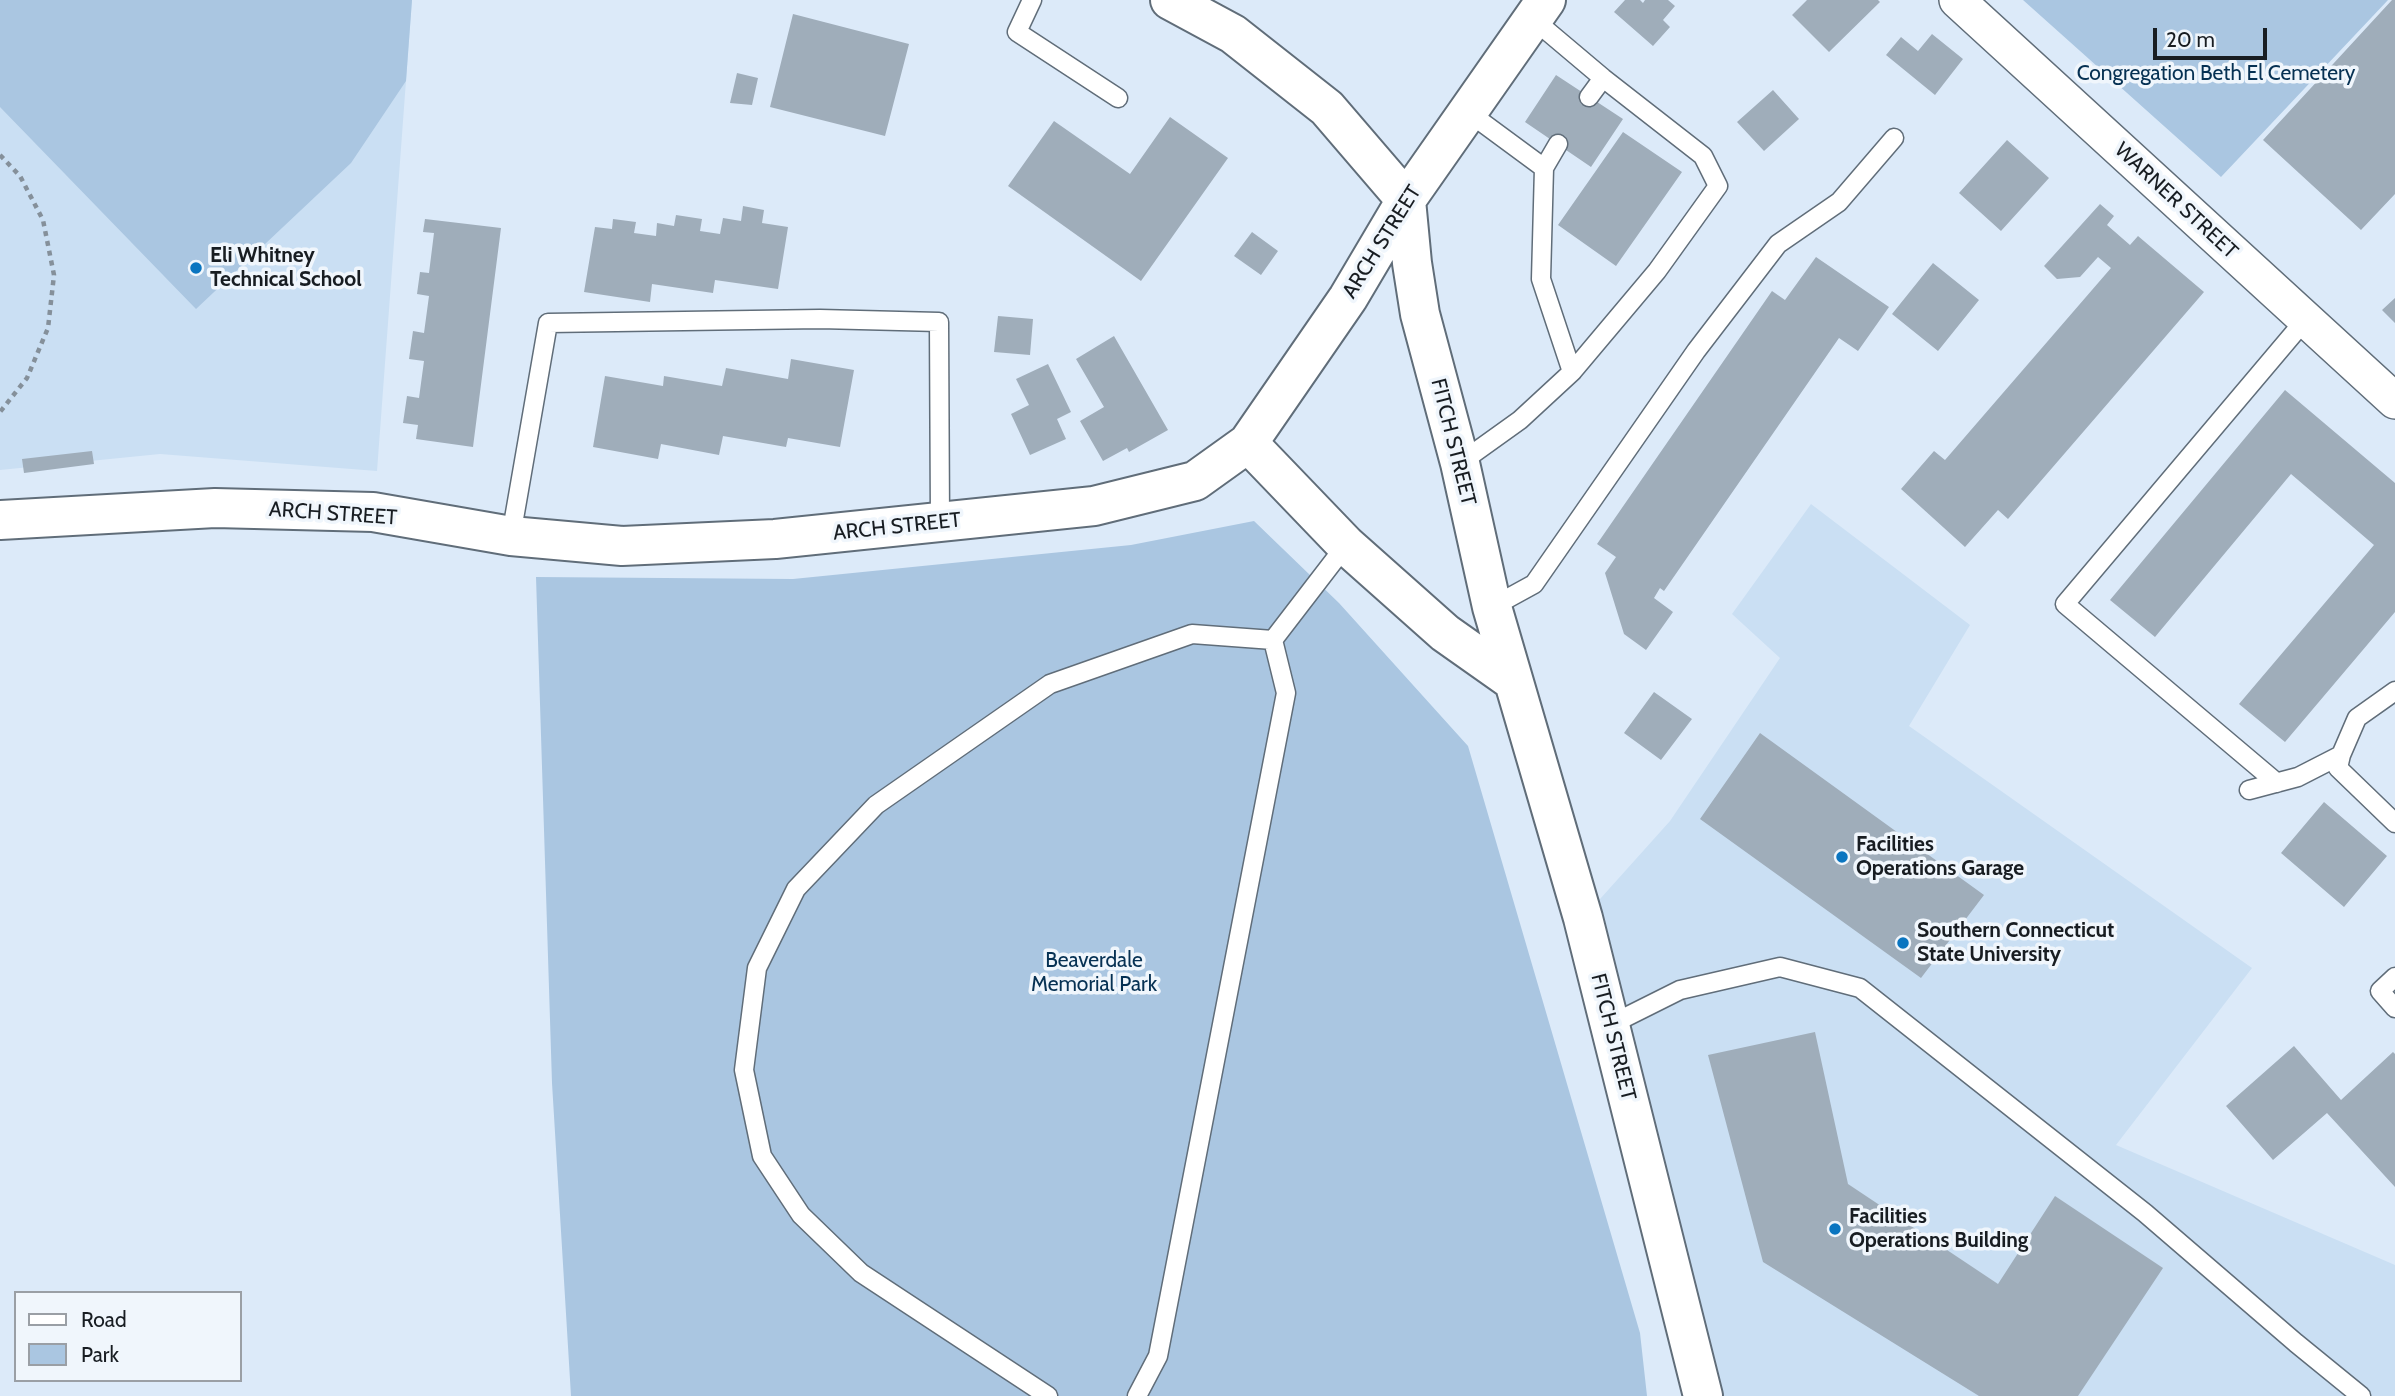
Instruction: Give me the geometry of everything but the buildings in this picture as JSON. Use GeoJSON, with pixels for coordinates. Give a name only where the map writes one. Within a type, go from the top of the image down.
{"type":"FeatureCollection","features":[{"type":"Feature","properties":{"kind":"street"},"geometry":{"type":"LineString","coordinates":[[1170,0],[1233,34],[1327,108],[1406,200]]}},
{"type":"Feature","properties":{"kind":"street","name":"WARNER STREET"},"geometry":{"type":"LineString","coordinates":[[1957,0],[2395,401]]}},
{"type":"Feature","properties":{"kind":"street","name":"ARCH STREET"},"geometry":{"type":"LineString","coordinates":[[0,520],[215,508],[373,512],[510,537],[622,545],[775,539],[1094,506],[1195,481],[1248,443],[1348,298],[1406,200],[1540,9]]}},
{"type":"Feature","properties":{"kind":"street","name":"FITCH STREET"},"geometry":{"type":"LineString","coordinates":[[1406,200],[1420,314],[1460,463],[1492,607],[1583,918],[1703,1396]]}},
{"type":"Feature","properties":{"kind":"street"},"geometry":{"type":"LineString","coordinates":[[1248,443],[1346,545],[1445,633],[1513,681]]}},
{"type":"Feature","properties":{"kind":"lane"},"geometry":{"type":"LineString","coordinates":[[1032,0],[1017,32],[1118,98]]}},
{"type":"Feature","properties":{"kind":"lane"},"geometry":{"type":"LineString","coordinates":[[1460,463],[1520,420],[1572,372],[1657,271],[1718,186],[1703,156],[1603,78],[1540,9]]}},
{"type":"Feature","properties":{"kind":"lane"},"geometry":{"type":"LineString","coordinates":[[1589,97],[1603,78]]}},
{"type":"Feature","properties":{"kind":"lane"},"geometry":{"type":"LineString","coordinates":[[1468,111],[1545,167]]}},
{"type":"Feature","properties":{"kind":"lane"},"geometry":{"type":"LineString","coordinates":[[1492,607],[1534,584],[1696,351],[1778,244],[1839,202],[1894,138]]}},
{"type":"Feature","properties":{"kind":"lane"},"geometry":{"type":"LineString","coordinates":[[1558,144],[1545,167],[1541,279],[1572,372]]}},
{"type":"Feature","properties":{"kind":"lane"},"geometry":{"type":"LineString","coordinates":[[510,537],[548,323],[820,319],[939,322],[940,522]]}},
{"type":"Feature","properties":{"kind":"lane"},"geometry":{"type":"LineString","coordinates":[[2277,783],[2065,604],[2305,320]]}},
{"type":"Feature","properties":{"kind":"lane"},"geometry":{"type":"LineString","coordinates":[[1273,640],[1346,545]]}},
{"type":"Feature","properties":{"kind":"lane"},"geometry":{"type":"LineString","coordinates":[[1048,1396],[861,1273],[801,1215],[762,1156],[744,1070],[757,968],[796,889],[876,805],[1051,684],[1192,634],[1273,640]]}},
{"type":"Feature","properties":{"kind":"lane"},"geometry":{"type":"LineString","coordinates":[[1137,1396],[1158,1356],[1286,693],[1273,640]]}},
{"type":"Feature","properties":{"kind":"lane"},"geometry":{"type":"LineString","coordinates":[[2395,691],[2357,718],[2340,755],[2338,768],[2395,823]]}},
{"type":"Feature","properties":{"kind":"lane"},"geometry":{"type":"LineString","coordinates":[[2249,790],[2298,777],[2340,755]]}},
{"type":"Feature","properties":{"kind":"lane"},"geometry":{"type":"LineString","coordinates":[[1610,1026],[1680,990],[1780,967],[1860,988],[2145,1213],[2361,1396]]}},
{"type":"Feature","properties":{"kind":"lane"},"geometry":{"type":"LineString","coordinates":[[2395,977],[2379,991],[2395,1008]]}},
{"type":"Feature","properties":{"kind":"path"},"geometry":{"type":"LineString","coordinates":[[0,155],[20,176],[43,220],[54,275],[48,328],[27,378],[0,412]]}},
{"type":"Feature","properties":{"kind":"shaded area","name":"Eli Whitney Technical School"},"geometry":{"type":"Polygon","coordinates":[[[0,0],[412,0],[377,471],[160,454],[0,470],[0,0]]]}},
{"type":"Feature","properties":{"kind":"shaded area","name":"Southern Connecticut State University"},"geometry":{"type":"Polygon","coordinates":[[[1811,504],[1970,625],[1909,726],[2252,968],[2116,1145],[2395,1265],[2395,1396],[1703,1396],[1583,918],[1670,821],[1780,658],[1732,614],[1811,504]]]}},
{"type":"Feature","properties":{"kind":"green space"},"geometry":{"type":"Polygon","coordinates":[[[0,0],[412,0],[406,81],[351,163],[196,309],[0,107],[0,0]]]}},
{"type":"Feature","properties":{"kind":"green space","name":"Congregation Beth El Cemetery"},"geometry":{"type":"Polygon","coordinates":[[[2023,0],[2388,0],[2221,177],[2023,0]]]}},
{"type":"Feature","properties":{"kind":"green space","name":"Beaverdale Memorial Park"},"geometry":{"type":"Polygon","coordinates":[[[1254,521],[1339,603],[1468,746],[1640,1333],[1647,1396],[571,1396],[552,1083],[536,577],[793,579],[1131,545],[1254,521]]]}},
{"type":"Feature","properties":{"kind":"place","name":"Eli Whitney Technical School"},"geometry":{"type":"Point","coordinates":[196,268]}},
{"type":"Feature","properties":{"kind":"place","name":"Facilities Operations Garage"},"geometry":{"type":"Point","coordinates":[1842,857]}},
{"type":"Feature","properties":{"kind":"place","name":"Southern Connecticut State University"},"geometry":{"type":"Point","coordinates":[1903,943]}},
{"type":"Feature","properties":{"kind":"place","name":"Facilities Operations Building"},"geometry":{"type":"Point","coordinates":[1835,1229]}}]}
